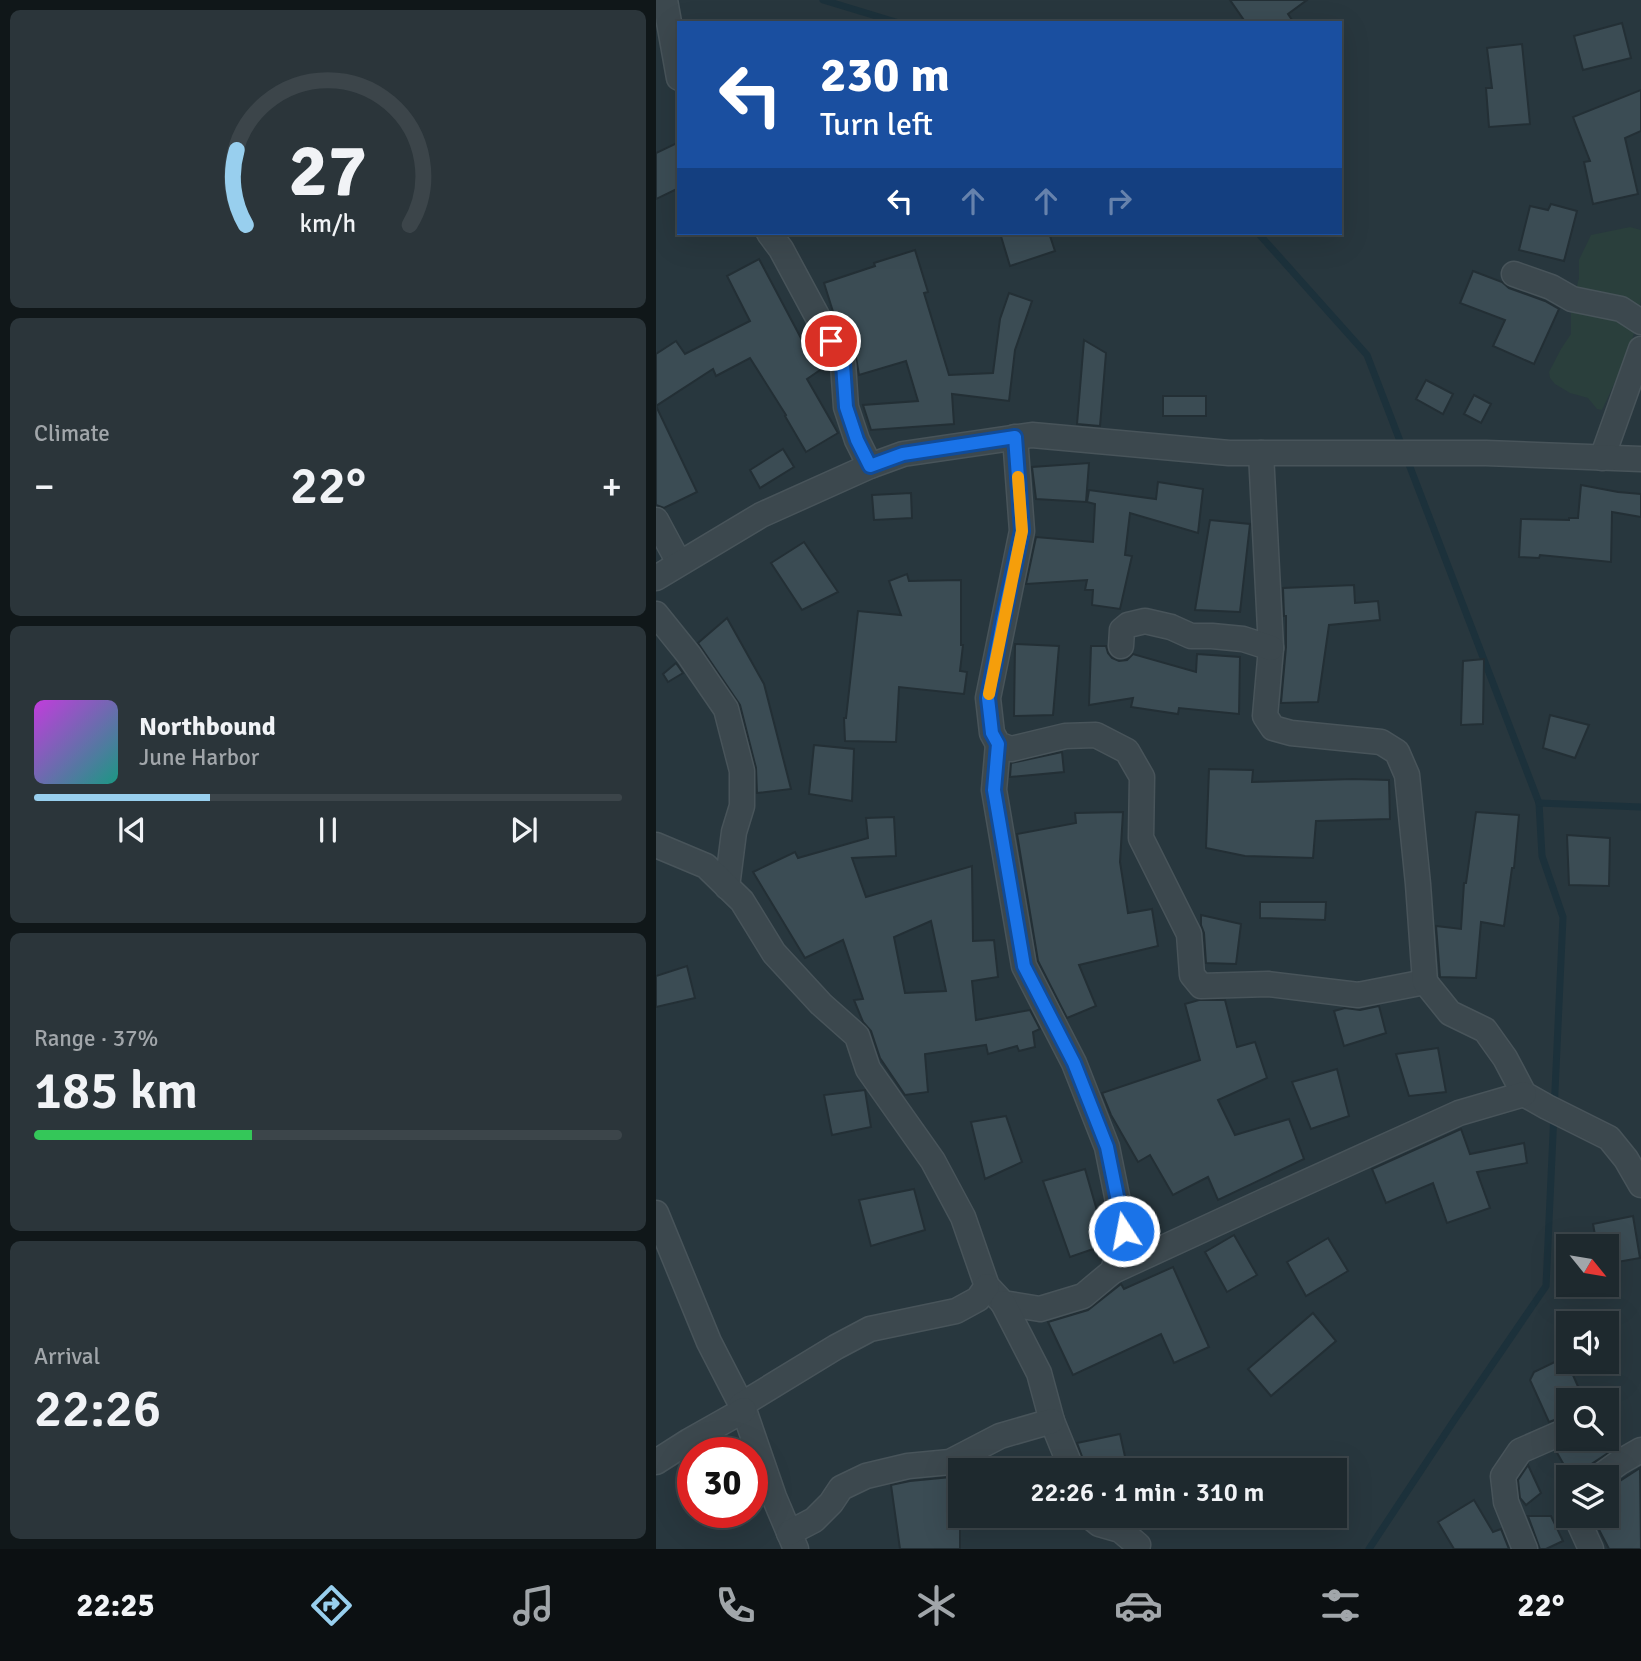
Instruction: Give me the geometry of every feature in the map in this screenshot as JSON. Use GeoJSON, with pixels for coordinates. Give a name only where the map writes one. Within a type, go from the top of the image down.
{"type":"FeatureCollection","features":[{"type":"Feature","properties":{"kind":"street"},"geometry":{"type":"LineString","coordinates":[[665,0],[677,67]]}},
{"type":"Feature","properties":{"kind":"street"},"geometry":{"type":"LineString","coordinates":[[770,235],[781,249],[843,364],[846,407],[857,440],[870,466]]}},
{"type":"Feature","properties":{"kind":"street"},"geometry":{"type":"LineString","coordinates":[[1514,274],[1551,287],[1572,299],[1621,309],[1641,322]]}},
{"type":"Feature","properties":{"kind":"street"},"geometry":{"type":"LineString","coordinates":[[1602,458],[1641,349]]}},
{"type":"Feature","properties":{"kind":"street"},"geometry":{"type":"LineString","coordinates":[[656,578],[761,515],[870,466],[903,454],[1015,437],[1032,435],[1229,453],[1486,453],[1641,459]]}},
{"type":"Feature","properties":{"kind":"street"},"geometry":{"type":"LineString","coordinates":[[1015,437],[1022,531],[988,698],[992,733],[998,744],[994,790],[1024,966],[1074,1063],[1107,1147],[1124,1231],[1113,1271]]}},
{"type":"Feature","properties":{"kind":"street"},"geometry":{"type":"LineString","coordinates":[[1261,453],[1271,648],[1265,716],[1273,728],[1291,733],[1381,742],[1397,752],[1407,775],[1425,982],[1450,1013],[1485,1030],[1505,1058],[1524,1094],[1609,1138],[1626,1159],[1641,1185]]}},
{"type":"Feature","properties":{"kind":"street"},"geometry":{"type":"LineString","coordinates":[[656,520],[679,563]]}},
{"type":"Feature","properties":{"kind":"street"},"geometry":{"type":"LineString","coordinates":[[656,614],[689,655],[726,709],[742,771],[742,807],[734,832],[727,887]]}},
{"type":"Feature","properties":{"kind":"street"},"geometry":{"type":"LineString","coordinates":[[1122,646],[1122,631],[1128,625],[1145,621],[1171,627],[1191,636],[1243,639],[1271,648]]}},
{"type":"Feature","properties":{"kind":"street"},"geometry":{"type":"LineString","coordinates":[[998,744],[1011,749],[1065,736],[1096,735],[1127,751],[1142,777],[1141,838],[1189,934],[1192,975],[1201,986],[1268,984],[1358,995],[1425,982]]}},
{"type":"Feature","properties":{"kind":"street"},"geometry":{"type":"LineString","coordinates":[[656,845],[706,866],[742,901],[774,953],[821,1004],[857,1036],[868,1069],[933,1161],[963,1216],[995,1294],[1039,1373],[1052,1421],[1067,1458]]}},
{"type":"Feature","properties":{"kind":"street"},"geometry":{"type":"LineString","coordinates":[[656,1462],[836,1347],[870,1329],[956,1311],[978,1299],[995,1294],[1040,1309],[1083,1296],[1113,1271],[1459,1113],[1524,1094]]}},
{"type":"Feature","properties":{"kind":"street"},"geometry":{"type":"LineString","coordinates":[[658,1223],[709,1342],[742,1407],[774,1497],[793,1541],[831,1503],[841,1488],[866,1476],[908,1466],[949,1462],[1000,1436],[1052,1421]]}},
{"type":"Feature","properties":{"kind":"street"},"geometry":{"type":"LineString","coordinates":[[1525,1549],[1506,1502],[1503,1476],[1520,1451],[1556,1435]]}},
{"type":"Feature","properties":{"kind":"street"},"geometry":{"type":"LineString","coordinates":[[1616,1465],[1641,1450]]}},
{"type":"Feature","properties":{"kind":"street"},"geometry":{"type":"LineString","coordinates":[[1113,1528],[1120,1530],[1138,1545],[1137,1549]]}},
{"type":"Feature","properties":{"kind":"street"},"geometry":{"type":"LineString","coordinates":[[1581,1528],[1591,1549]]}},
{"type":"Feature","properties":{"kind":"green space"},"geometry":{"type":"Polygon","coordinates":[[[1630,227],[1641,230],[1639,311],[1627,354],[1602,410],[1597,409],[1588,398],[1570,393],[1555,384],[1549,372],[1571,334],[1571,309],[1579,278],[1579,260],[1591,235],[1630,227]]]}},
{"type":"Feature","properties":{"kind":"building"},"geometry":{"type":"Polygon","coordinates":[[[1230,0],[1307,0],[1288,14],[1293,21],[1245,21],[1230,0]]]}},
{"type":"Feature","properties":{"kind":"building"},"geometry":{"type":"Polygon","coordinates":[[[1622,23],[1631,58],[1583,70],[1574,36],[1622,23]]]}},
{"type":"Feature","properties":{"kind":"building"},"geometry":{"type":"Polygon","coordinates":[[[1522,44],[1530,124],[1489,127],[1486,88],[1492,88],[1487,48],[1522,44]]]}},
{"type":"Feature","properties":{"kind":"building"},"geometry":{"type":"Polygon","coordinates":[[[1641,90],[1641,131],[1625,138],[1638,194],[1593,204],[1584,162],[1590,161],[1573,117],[1641,90]]]}},
{"type":"Feature","properties":{"kind":"building"},"geometry":{"type":"Polygon","coordinates":[[[677,143],[677,189],[656,199],[656,153],[677,143]]]}},
{"type":"Feature","properties":{"kind":"building"},"geometry":{"type":"Polygon","coordinates":[[[1551,204],[1577,211],[1564,261],[1519,250],[1530,206],[1548,210],[1551,204]]]}},
{"type":"Feature","properties":{"kind":"building"},"geometry":{"type":"Polygon","coordinates":[[[1001,235],[1050,235],[1055,251],[1010,266],[1001,235]]]}},
{"type":"Feature","properties":{"kind":"building"},"geometry":{"type":"Polygon","coordinates":[[[915,250],[928,292],[924,293],[949,375],[993,373],[1000,319],[1009,293],[1032,301],[1015,350],[1009,401],[952,394],[954,424],[871,430],[863,405],[918,401],[906,361],[859,375],[856,357],[835,318],[824,283],[915,250]]]}},
{"type":"Feature","properties":{"kind":"building"},"geometry":{"type":"Polygon","coordinates":[[[759,259],[802,340],[807,337],[826,366],[807,379],[838,433],[806,452],[750,358],[716,376],[713,369],[656,406],[656,354],[676,341],[685,354],[750,321],[727,276],[759,259]]]}},
{"type":"Feature","properties":{"kind":"building"},"geometry":{"type":"Polygon","coordinates":[[[1473,271],[1559,309],[1534,364],[1493,346],[1505,320],[1460,303],[1473,271]]]}},
{"type":"Feature","properties":{"kind":"building"},"geometry":{"type":"Polygon","coordinates":[[[1084,340],[1106,353],[1100,426],[1077,424],[1084,340]]]}},
{"type":"Feature","properties":{"kind":"building"},"geometry":{"type":"Polygon","coordinates":[[[1426,380],[1453,394],[1443,414],[1416,399],[1426,380]]]}},
{"type":"Feature","properties":{"kind":"building"},"geometry":{"type":"Polygon","coordinates":[[[1474,395],[1491,404],[1481,423],[1464,414],[1474,395]]]}},
{"type":"Feature","properties":{"kind":"building"},"geometry":{"type":"Polygon","coordinates":[[[1163,396],[1206,396],[1206,416],[1163,416],[1163,396]]]}},
{"type":"Feature","properties":{"kind":"building"},"geometry":{"type":"Polygon","coordinates":[[[656,406],[697,492],[664,508],[656,505],[656,406]]]}},
{"type":"Feature","properties":{"kind":"building"},"geometry":{"type":"Polygon","coordinates":[[[783,449],[794,467],[760,488],[750,470],[783,449]]]}},
{"type":"Feature","properties":{"kind":"building"},"geometry":{"type":"Polygon","coordinates":[[[1089,463],[1086,502],[1036,499],[1032,467],[1089,463]]]}},
{"type":"Feature","properties":{"kind":"building"},"geometry":{"type":"Polygon","coordinates":[[[1158,482],[1203,489],[1198,533],[1130,513],[1125,555],[1132,556],[1120,609],[1092,605],[1093,590],[1085,590],[1087,580],[1026,584],[1036,537],[1093,542],[1095,504],[1087,502],[1089,490],[1156,499],[1158,482]]]}},
{"type":"Feature","properties":{"kind":"building"},"geometry":{"type":"Polygon","coordinates":[[[1581,485],[1641,494],[1641,517],[1612,512],[1611,562],[1540,555],[1539,558],[1519,557],[1521,519],[1578,518],[1581,485]]]}},
{"type":"Feature","properties":{"kind":"building"},"geometry":{"type":"Polygon","coordinates":[[[911,493],[912,518],[874,520],[872,495],[911,493]]]}},
{"type":"Feature","properties":{"kind":"building"},"geometry":{"type":"Polygon","coordinates":[[[1210,520],[1250,524],[1240,612],[1195,610],[1210,520]]]}},
{"type":"Feature","properties":{"kind":"building"},"geometry":{"type":"Polygon","coordinates":[[[804,542],[838,592],[802,610],[771,563],[804,542]]]}},
{"type":"Feature","properties":{"kind":"building"},"geometry":{"type":"Polygon","coordinates":[[[907,574],[909,581],[961,580],[963,645],[960,671],[967,672],[964,694],[899,687],[896,742],[845,741],[844,718],[858,611],[901,615],[889,581],[907,574]]]}},
{"type":"Feature","properties":{"kind":"building"},"geometry":{"type":"Polygon","coordinates":[[[1354,585],[1355,603],[1378,601],[1380,620],[1329,625],[1318,702],[1281,703],[1286,647],[1283,588],[1354,585]]]}},
{"type":"Feature","properties":{"kind":"building"},"geometry":{"type":"Polygon","coordinates":[[[727,618],[764,684],[791,789],[757,793],[756,768],[740,705],[698,643],[727,618]]]}},
{"type":"Feature","properties":{"kind":"building"},"geometry":{"type":"Polygon","coordinates":[[[1015,644],[1059,646],[1053,715],[1014,716],[1015,644]]]}},
{"type":"Feature","properties":{"kind":"building"},"geometry":{"type":"Polygon","coordinates":[[[1091,646],[1106,646],[1112,658],[1119,661],[1127,660],[1133,654],[1196,672],[1197,654],[1240,657],[1239,714],[1179,708],[1178,714],[1131,707],[1133,698],[1089,705],[1091,646]]]}},
{"type":"Feature","properties":{"kind":"building"},"geometry":{"type":"Polygon","coordinates":[[[1484,659],[1483,724],[1461,725],[1463,661],[1484,659]]]}},
{"type":"Feature","properties":{"kind":"building"},"geometry":{"type":"Polygon","coordinates":[[[676,663],[683,673],[668,682],[663,674],[676,663]]]}},
{"type":"Feature","properties":{"kind":"building"},"geometry":{"type":"Polygon","coordinates":[[[1550,715],[1589,725],[1575,758],[1543,748],[1550,715]]]}},
{"type":"Feature","properties":{"kind":"building"},"geometry":{"type":"Polygon","coordinates":[[[814,745],[854,749],[852,801],[809,794],[814,745]]]}},
{"type":"Feature","properties":{"kind":"building"},"geometry":{"type":"Polygon","coordinates":[[[1062,752],[1064,772],[1010,777],[1011,763],[1062,752]]]}},
{"type":"Feature","properties":{"kind":"building"},"geometry":{"type":"Polygon","coordinates":[[[1209,769],[1253,770],[1252,782],[1389,780],[1390,819],[1316,821],[1313,858],[1245,856],[1206,848],[1209,769]]]}},
{"type":"Feature","properties":{"kind":"building"},"geometry":{"type":"Polygon","coordinates":[[[1123,812],[1120,862],[1128,913],[1152,909],[1158,946],[1079,965],[1096,1006],[1067,1018],[1038,961],[1017,834],[1076,823],[1075,813],[1123,812]]]}},
{"type":"Feature","properties":{"kind":"building"},"geometry":{"type":"Polygon","coordinates":[[[1476,812],[1519,815],[1514,868],[1504,926],[1481,922],[1476,978],[1440,977],[1436,926],[1461,929],[1464,883],[1476,812]]]}},
{"type":"Feature","properties":{"kind":"building"},"geometry":{"type":"Polygon","coordinates":[[[894,817],[896,856],[852,858],[866,897],[972,866],[973,941],[994,940],[998,977],[972,981],[976,1020],[1030,1010],[1040,1029],[1033,1032],[1035,1047],[1019,1051],[1017,1046],[988,1054],[986,1045],[925,1054],[928,1092],[905,1095],[880,1058],[871,1031],[863,1022],[854,1000],[863,999],[843,940],[805,958],[753,872],[795,852],[798,858],[868,838],[866,818],[894,817]],[[931,921],[894,937],[905,993],[946,991],[931,921]]]}},
{"type":"Feature","properties":{"kind":"building"},"geometry":{"type":"Polygon","coordinates":[[[1567,835],[1610,838],[1609,886],[1569,885],[1567,835]]]}},
{"type":"Feature","properties":{"kind":"building"},"geometry":{"type":"Polygon","coordinates":[[[1260,902],[1326,902],[1325,920],[1260,918],[1260,902]]]}},
{"type":"Feature","properties":{"kind":"building"},"geometry":{"type":"Polygon","coordinates":[[[1201,915],[1241,924],[1236,964],[1206,963],[1201,915]]]}},
{"type":"Feature","properties":{"kind":"building"},"geometry":{"type":"Polygon","coordinates":[[[687,966],[695,998],[656,1007],[656,976],[687,966]]]}},
{"type":"Feature","properties":{"kind":"building"},"geometry":{"type":"Polygon","coordinates":[[[1199,1000],[1225,1000],[1237,1047],[1255,1042],[1267,1078],[1218,1100],[1235,1135],[1289,1119],[1304,1159],[1218,1200],[1208,1177],[1173,1195],[1150,1155],[1138,1162],[1111,1115],[1102,1093],[1200,1060],[1185,1004],[1199,1000]]]}},
{"type":"Feature","properties":{"kind":"building"},"geometry":{"type":"Polygon","coordinates":[[[1379,1006],[1386,1033],[1344,1046],[1334,1011],[1379,1006]]]}},
{"type":"Feature","properties":{"kind":"building"},"geometry":{"type":"Polygon","coordinates":[[[1438,1048],[1446,1092],[1409,1096],[1396,1054],[1438,1048]]]}},
{"type":"Feature","properties":{"kind":"building"},"geometry":{"type":"Polygon","coordinates":[[[1337,1069],[1349,1116],[1311,1129],[1292,1082],[1337,1069]]]}},
{"type":"Feature","properties":{"kind":"building"},"geometry":{"type":"Polygon","coordinates":[[[865,1090],[871,1127],[832,1135],[824,1095],[865,1090]]]}},
{"type":"Feature","properties":{"kind":"building"},"geometry":{"type":"Polygon","coordinates":[[[1006,1116],[1022,1162],[985,1179],[971,1122],[1006,1116]]]}},
{"type":"Feature","properties":{"kind":"building"},"geometry":{"type":"Polygon","coordinates":[[[1461,1129],[1470,1154],[1524,1143],[1527,1163],[1477,1172],[1490,1208],[1447,1223],[1433,1183],[1386,1203],[1372,1169],[1461,1129]]]}},
{"type":"Feature","properties":{"kind":"building"},"geometry":{"type":"Polygon","coordinates":[[[1085,1169],[1106,1242],[1105,1245],[1070,1257],[1043,1181],[1085,1169]]]}},
{"type":"Feature","properties":{"kind":"building"},"geometry":{"type":"Polygon","coordinates":[[[914,1189],[925,1230],[871,1246],[859,1200],[914,1189]]]}},
{"type":"Feature","properties":{"kind":"building"},"geometry":{"type":"Polygon","coordinates":[[[1633,1216],[1640,1258],[1619,1262],[1619,1234],[1595,1234],[1593,1224],[1633,1216]]]}},
{"type":"Feature","properties":{"kind":"building"},"geometry":{"type":"Polygon","coordinates":[[[1234,1235],[1257,1275],[1227,1292],[1205,1252],[1234,1235]]]}},
{"type":"Feature","properties":{"kind":"building"},"geometry":{"type":"Polygon","coordinates":[[[1328,1238],[1348,1271],[1306,1296],[1287,1262],[1328,1238]]]}},
{"type":"Feature","properties":{"kind":"building"},"geometry":{"type":"Polygon","coordinates":[[[1173,1267],[1209,1347],[1174,1363],[1161,1334],[1073,1375],[1048,1322],[1088,1310],[1121,1284],[1124,1289],[1173,1267]]]}},
{"type":"Feature","properties":{"kind":"building"},"geometry":{"type":"Polygon","coordinates":[[[1313,1313],[1336,1341],[1271,1396],[1248,1369],[1313,1313]]]}},
{"type":"Feature","properties":{"kind":"building"},"geometry":{"type":"Polygon","coordinates":[[[1556,1361],[1556,1374],[1573,1374],[1579,1388],[1556,1388],[1556,1419],[1549,1422],[1530,1380],[1534,1372],[1556,1361]]]}},
{"type":"Feature","properties":{"kind":"building"},"geometry":{"type":"Polygon","coordinates":[[[1120,1434],[1125,1458],[1083,1458],[1077,1443],[1120,1434]]]}},
{"type":"Feature","properties":{"kind":"building"},"geometry":{"type":"Polygon","coordinates":[[[1556,1451],[1611,1451],[1590,1465],[1564,1465],[1556,1451]]]}},
{"type":"Feature","properties":{"kind":"building"},"geometry":{"type":"Polygon","coordinates":[[[1528,1465],[1541,1493],[1526,1505],[1520,1498],[1518,1480],[1528,1465]]]}},
{"type":"Feature","properties":{"kind":"building"},"geometry":{"type":"Polygon","coordinates":[[[1640,1468],[1641,1549],[1609,1549],[1598,1528],[1619,1528],[1619,1482],[1640,1468]]]}},
{"type":"Feature","properties":{"kind":"building"},"geometry":{"type":"Polygon","coordinates":[[[948,1477],[948,1528],[960,1528],[960,1549],[900,1549],[891,1485],[948,1477]]]}},
{"type":"Feature","properties":{"kind":"building"},"geometry":{"type":"Polygon","coordinates":[[[1474,1500],[1493,1532],[1501,1529],[1509,1549],[1454,1549],[1438,1522],[1474,1500]]]}},
{"type":"Feature","properties":{"kind":"building"},"geometry":{"type":"Polygon","coordinates":[[[1528,1516],[1551,1516],[1563,1541],[1540,1549],[1528,1516]]]}},
{"type":"Feature","properties":{"kind":"waterway"},"geometry":{"type":"LineString","coordinates":[[823,0],[892,21]]}},
{"type":"Feature","properties":{"kind":"waterway"},"geometry":{"type":"LineString","coordinates":[[1260,235],[1367,355],[1539,803],[1542,856],[1563,917],[1546,1286],[1369,1549]]}},
{"type":"Feature","properties":{"kind":"waterway"},"geometry":{"type":"LineString","coordinates":[[1539,803],[1641,807]]}},
{"type":"Feature","properties":{"kind":"slow traffic"},"geometry":{"type":"LineString","coordinates":[[989,694],[1022,531],[1018,477]]}},
{"type":"Feature","properties":{"kind":"route"},"geometry":{"type":"LineString","coordinates":[[831,341],[843,364],[846,407],[857,440],[870,466],[903,454],[1015,437],[1022,531],[988,698],[992,733],[998,744],[994,790],[1024,966],[1074,1063],[1107,1147],[1124,1231]]}}]}
